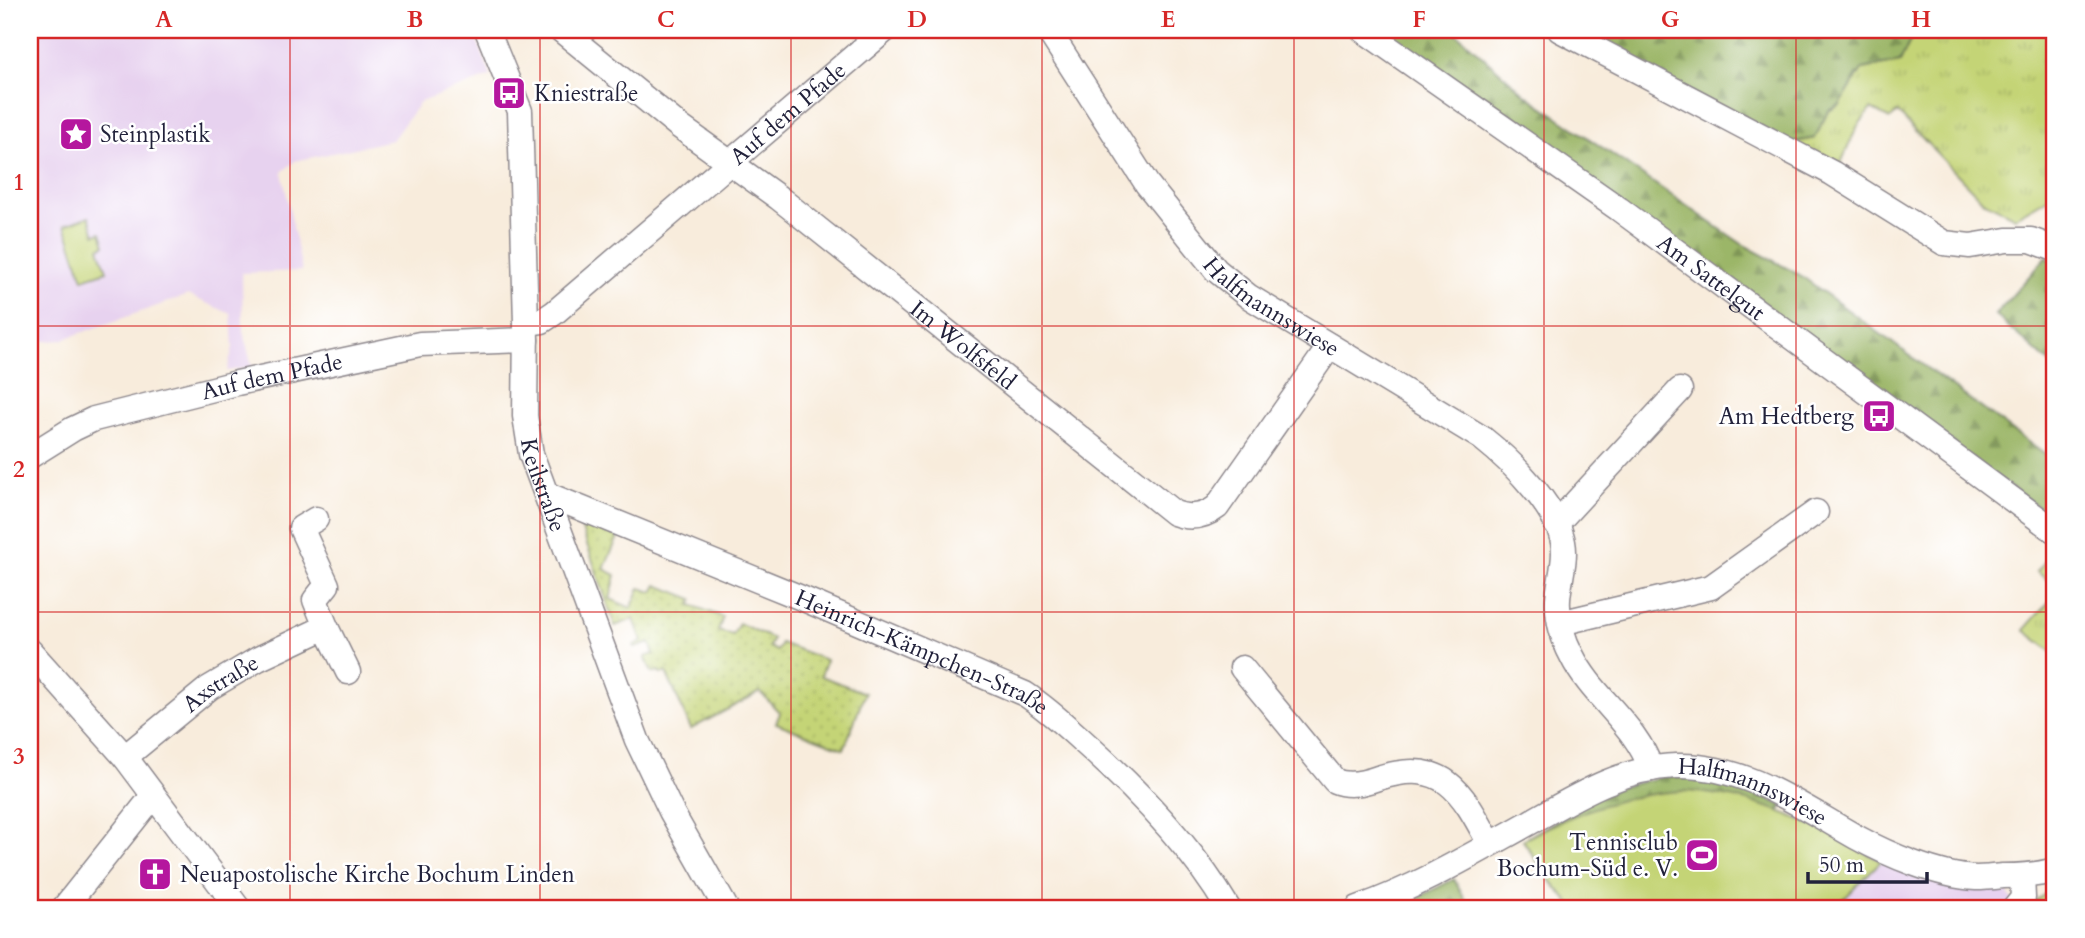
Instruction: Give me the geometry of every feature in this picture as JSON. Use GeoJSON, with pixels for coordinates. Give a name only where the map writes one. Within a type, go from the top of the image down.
{"type":"FeatureCollection","features":[{"type":"Feature","properties":{"kind":"street","name":"Keilstraße"},"geometry":{"type":"LineString","coordinates":[[487,30],[520,111],[527,437],[637,740],[671,811],[726,908]]}},
{"type":"Feature","properties":{"kind":"street","name":"Im Wolfsfeld"},"geometry":{"type":"LineString","coordinates":[[561,30],[730,164],[749,174],[1170,511],[1183,516],[1205,515],[1217,507],[1329,346]]}},
{"type":"Feature","properties":{"kind":"street","name":"Auf dem Pfade"},"geometry":{"type":"LineString","coordinates":[[30,456],[73,429],[102,416],[237,383],[420,344],[526,332],[554,313],[885,30]]}},
{"type":"Feature","properties":{"kind":"street","name":"Halfmannswiese"},"geometry":{"type":"LineString","coordinates":[[1048,30],[1091,93],[1135,167],[1222,276],[1248,296],[1482,438],[1530,485],[1556,524],[1564,549],[1558,598],[1560,623],[1576,664],[1635,738],[1651,768],[1698,767],[1741,776],[1892,854],[1938,870],[1976,878],[2022,876],[2055,870]]}},
{"type":"Feature","properties":{"kind":"street","name":"Am Sattelgut"},"geometry":{"type":"LineString","coordinates":[[1363,30],[1619,209],[2055,531]]}},
{"type":"Feature","properties":{"kind":"street"},"geometry":{"type":"LineString","coordinates":[[1560,30],[1832,173],[1944,243],[1970,246],[2021,239],[2042,242],[2055,249]]}},
{"type":"Feature","properties":{"kind":"street"},"geometry":{"type":"LineString","coordinates":[[1556,524],[1679,390]]}},
{"type":"Feature","properties":{"kind":"street","name":"Heinrich-Kämpchen-Straße"},"geometry":{"type":"LineString","coordinates":[[546,494],[811,602],[1025,694],[1045,707],[1143,800],[1184,848],[1228,908]]}},
{"type":"Feature","properties":{"kind":"street"},"geometry":{"type":"LineString","coordinates":[[1560,623],[1711,587],[1816,512]]}},
{"type":"Feature","properties":{"kind":"street"},"geometry":{"type":"LineString","coordinates":[[316,519],[301,528],[327,585],[315,600],[348,672]]}},
{"type":"Feature","properties":{"kind":"street","name":"Axstraße"},"geometry":{"type":"LineString","coordinates":[[125,757],[209,688],[258,659],[326,627]]}},
{"type":"Feature","properties":{"kind":"street"},"geometry":{"type":"LineString","coordinates":[[30,651],[125,757],[238,908]]}},
{"type":"Feature","properties":{"kind":"street"},"geometry":{"type":"LineString","coordinates":[[1242,668],[1335,780],[1352,784],[1407,772],[1440,777],[1452,784],[1462,795],[1490,844]]}},
{"type":"Feature","properties":{"kind":"street"},"geometry":{"type":"LineString","coordinates":[[1358,908],[1417,884],[1595,786],[1651,768]]}},
{"type":"Feature","properties":{"kind":"street"},"geometry":{"type":"LineString","coordinates":[[64,908],[153,796]]}},
{"type":"Feature","properties":{"kind":"street"},"geometry":{"type":"LineString","coordinates":[[2015,908],[2023,898],[2022,876]]}},
{"type":"Feature","properties":{"kind":"shaded area"},"geometry":{"type":"Polygon","coordinates":[[[30,30],[473,30],[491,76],[420,102],[392,140],[295,161],[282,172],[302,271],[242,273],[243,331],[252,367],[227,371],[233,347],[231,314],[188,295],[61,340],[30,342],[30,30]]]}},
{"type":"Feature","properties":{"kind":"shaded area"},"geometry":{"type":"Polygon","coordinates":[[[1881,861],[2004,887],[2013,901],[2004,908],[1835,908],[1881,861]]]}},
{"type":"Feature","properties":{"kind":"green space"},"geometry":{"type":"Polygon","coordinates":[[[1373,30],[1453,30],[1526,95],[1742,244],[1800,275],[2055,462],[2055,519],[1373,30]]]}},
{"type":"Feature","properties":{"kind":"green space"},"geometry":{"type":"Polygon","coordinates":[[[1572,30],[1915,30],[1900,62],[1862,69],[1840,105],[1828,111],[1815,138],[1785,144],[1572,30]]]}},
{"type":"Feature","properties":{"kind":"green space"},"geometry":{"type":"Polygon","coordinates":[[[1915,30],[2055,30],[2055,194],[2015,217],[1983,201],[1897,112],[1890,119],[1871,109],[1857,127],[1838,170],[1785,144],[1815,138],[1828,111],[1840,105],[1862,69],[1900,62],[1915,30]]]}},
{"type":"Feature","properties":{"kind":"green space"},"geometry":{"type":"Polygon","coordinates":[[[89,216],[95,234],[101,232],[105,245],[99,248],[107,271],[83,279],[65,225],[89,216]]]}},
{"type":"Feature","properties":{"kind":"green space"},"geometry":{"type":"Polygon","coordinates":[[[2047,256],[2055,265],[2055,368],[1995,315],[2047,256]]]}},
{"type":"Feature","properties":{"kind":"green space"},"geometry":{"type":"Polygon","coordinates":[[[579,521],[618,537],[604,569],[616,575],[610,599],[631,608],[640,588],[653,592],[657,585],[693,599],[691,605],[723,617],[718,631],[733,635],[739,623],[773,639],[769,647],[777,651],[781,643],[826,660],[821,676],[865,693],[844,749],[776,723],[780,713],[760,692],[691,729],[666,672],[652,673],[645,657],[654,654],[650,643],[635,648],[634,645],[642,641],[634,619],[615,626],[579,521]]]}},
{"type":"Feature","properties":{"kind":"green space"},"geometry":{"type":"Polygon","coordinates":[[[2049,555],[2055,560],[2055,585],[2037,572],[2049,555]]]}},
{"type":"Feature","properties":{"kind":"green space"},"geometry":{"type":"Polygon","coordinates":[[[2055,595],[2055,654],[2024,630],[2055,595]]]}},
{"type":"Feature","properties":{"kind":"green space"},"geometry":{"type":"Polygon","coordinates":[[[1665,776],[1728,782],[1783,806],[1780,810],[1574,908],[1547,877],[1523,840],[1597,797],[1621,787],[1665,776]]]}},
{"type":"Feature","properties":{"kind":"green space","name":"Tennisclub Bochum-Süd e. V."},"geometry":{"type":"Polygon","coordinates":[[[1682,791],[1762,805],[1809,824],[1881,861],[1835,908],[1574,908],[1548,877],[1523,840],[1600,806],[1640,796],[1682,791]]]}},
{"type":"Feature","properties":{"kind":"green space"},"geometry":{"type":"Polygon","coordinates":[[[1454,879],[1468,904],[1451,908],[1398,908],[1454,879]]]}},
{"type":"Feature","properties":{"kind":"green space"},"geometry":{"type":"Polygon","coordinates":[[[2051,890],[2055,895],[2055,908],[2024,908],[2051,890]]]}},
{"type":"Feature","properties":{"kind":"place","name":"Kniestraße"},"geometry":{"type":"Point","coordinates":[509,93]}},
{"type":"Feature","properties":{"kind":"place","name":"Steinplastik"},"geometry":{"type":"Point","coordinates":[76,134]}},
{"type":"Feature","properties":{"kind":"place","name":"Am Hedtberg"},"geometry":{"type":"Point","coordinates":[1879,416]}},
{"type":"Feature","properties":{"kind":"place","name":"Tennisclub Bochum-Süd e. V."},"geometry":{"type":"Point","coordinates":[1702,855]}},
{"type":"Feature","properties":{"kind":"place","name":"Neuapostolische Kirche Bochum Linden"},"geometry":{"type":"Point","coordinates":[155,874]}}]}
